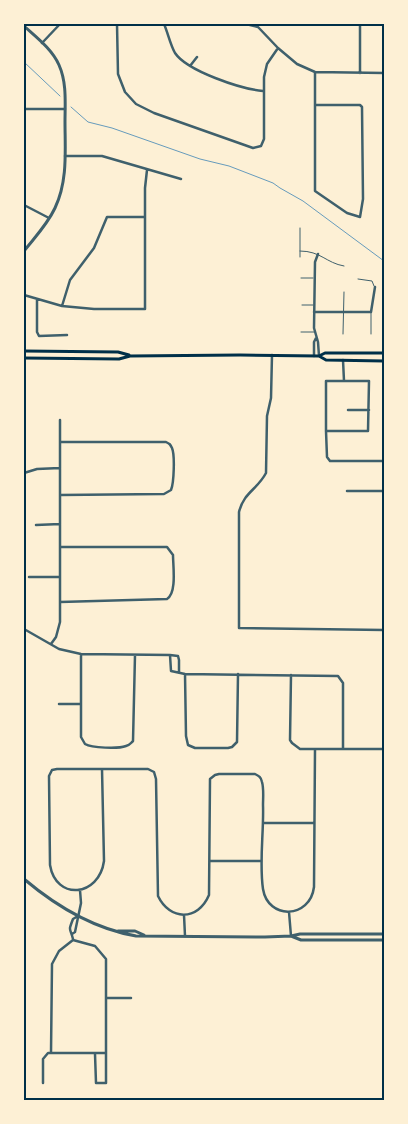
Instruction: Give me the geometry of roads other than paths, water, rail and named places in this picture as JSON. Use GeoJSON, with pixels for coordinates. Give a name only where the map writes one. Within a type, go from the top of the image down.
{"type":"FeatureCollection","features":[{"type":"Feature","properties":{"kind":"main road"},"geometry":{"type":"LineString","coordinates":[[24,351],[118,352],[130,356]]}},
{"type":"Feature","properties":{"kind":"main road"},"geometry":{"type":"LineString","coordinates":[[24,358],[118,359],[130,356],[384,354]]}},
{"type":"Feature","properties":{"kind":"main road"},"geometry":{"type":"LineString","coordinates":[[319,356],[326,360],[384,361]]}},
{"type":"Feature","properties":{"kind":"main road"},"geometry":{"type":"LineString","coordinates":[[384,470],[384,484]]}},
{"type":"Feature","properties":{"kind":"main road"},"geometry":{"type":"LineString","coordinates":[[384,806],[384,893]]}},
{"type":"Feature","properties":{"kind":"street"},"geometry":{"type":"LineString","coordinates":[[42,42],[60,24]]}},
{"type":"Feature","properties":{"kind":"street"},"geometry":{"type":"LineString","coordinates":[[128,24],[117,24],[118,74],[125,92],[136,104],[144,109],[253,148],[260,146],[264,139],[263,91],[265,70],[278,48]]}},
{"type":"Feature","properties":{"kind":"street"},"geometry":{"type":"LineString","coordinates":[[164,24],[175,52],[190,66],[201,72],[247,88],[263,91]]}},
{"type":"Feature","properties":{"kind":"street"},"geometry":{"type":"LineString","coordinates":[[360,24],[360,73]]}},
{"type":"Feature","properties":{"kind":"street"},"geometry":{"type":"LineString","coordinates":[[250,25],[258,27],[297,64],[315,72],[384,73]]}},
{"type":"Feature","properties":{"kind":"street"},"geometry":{"type":"LineString","coordinates":[[24,26],[52,53],[59,65],[64,79],[65,97],[65,156],[62,188],[50,218],[24,251]]}},
{"type":"Feature","properties":{"kind":"street"},"geometry":{"type":"LineString","coordinates":[[190,66],[197,57]]}},
{"type":"Feature","properties":{"kind":"street"},"geometry":{"type":"LineString","coordinates":[[315,72],[315,105],[315,191],[347,213],[360,217],[363,199],[362,107],[360,105],[315,105]]}},
{"type":"Feature","properties":{"kind":"street"},"geometry":{"type":"LineString","coordinates":[[24,109],[65,107]]}},
{"type":"Feature","properties":{"kind":"street"},"geometry":{"type":"LineString","coordinates":[[65,156],[102,156],[181,179]]}},
{"type":"Feature","properties":{"kind":"street"},"geometry":{"type":"LineString","coordinates":[[24,295],[62,306],[94,309],[145,309],[147,170]]}},
{"type":"Feature","properties":{"kind":"street"},"geometry":{"type":"LineString","coordinates":[[24,205],[50,218]]}},
{"type":"Feature","properties":{"kind":"street"},"geometry":{"type":"LineString","coordinates":[[62,306],[70,280],[94,248],[107,217],[145,217]]}},
{"type":"Feature","properties":{"kind":"street"},"geometry":{"type":"LineString","coordinates":[[318,254],[315,262],[314,332],[318,342],[319,356]]}},
{"type":"Feature","properties":{"kind":"street"},"geometry":{"type":"LineString","coordinates":[[314,312],[371,312],[375,287]]}},
{"type":"Feature","properties":{"kind":"street"},"geometry":{"type":"LineString","coordinates":[[37,299],[37,332],[39,336],[67,335]]}},
{"type":"Feature","properties":{"kind":"street"},"geometry":{"type":"LineString","coordinates":[[314,356],[314,342],[316,338]]}},
{"type":"Feature","properties":{"kind":"street"},"geometry":{"type":"LineString","coordinates":[[272,355],[271,398],[267,416],[266,474],[262,481],[244,498],[238,512],[239,628],[384,630]]}},
{"type":"Feature","properties":{"kind":"street"},"geometry":{"type":"LineString","coordinates":[[344,360],[344,381]]}},
{"type":"Feature","properties":{"kind":"street"},"geometry":{"type":"LineString","coordinates":[[326,431],[368,431],[370,381],[326,381],[326,431],[327,456],[330,461],[384,461]]}},
{"type":"Feature","properties":{"kind":"street"},"geometry":{"type":"LineString","coordinates":[[348,410],[369,410]]}},
{"type":"Feature","properties":{"kind":"street"},"geometry":{"type":"LineString","coordinates":[[51,644],[59,628],[60,420]]}},
{"type":"Feature","properties":{"kind":"street"},"geometry":{"type":"LineString","coordinates":[[60,442],[166,442],[171,446],[173,452],[173,488],[168,493],[60,495]]}},
{"type":"Feature","properties":{"kind":"street"},"geometry":{"type":"LineString","coordinates":[[24,473],[37,469],[60,468]]}},
{"type":"Feature","properties":{"kind":"street"},"geometry":{"type":"LineString","coordinates":[[347,491],[384,491]]}},
{"type":"Feature","properties":{"kind":"street"},"geometry":{"type":"LineString","coordinates":[[36,524],[60,524]]}},
{"type":"Feature","properties":{"kind":"street"},"geometry":{"type":"LineString","coordinates":[[60,547],[167,547],[173,554],[173,591],[167,599],[60,602]]}},
{"type":"Feature","properties":{"kind":"street"},"geometry":{"type":"LineString","coordinates":[[29,577],[60,577]]}},
{"type":"Feature","properties":{"kind":"street"},"geometry":{"type":"LineString","coordinates":[[24,630],[67,652],[81,654],[170,654],[179,658],[179,672]]}},
{"type":"Feature","properties":{"kind":"street"},"geometry":{"type":"LineString","coordinates":[[81,654],[81,737],[85,744],[92,747],[124,747],[130,744],[134,737],[135,654]]}},
{"type":"Feature","properties":{"kind":"street"},"geometry":{"type":"LineString","coordinates":[[170,654],[171,671],[185,674],[336,675],[343,684],[343,748]]}},
{"type":"Feature","properties":{"kind":"street"},"geometry":{"type":"LineString","coordinates":[[185,674],[186,736],[188,745],[195,748],[228,748],[235,745],[238,738],[238,674]]}},
{"type":"Feature","properties":{"kind":"street"},"geometry":{"type":"LineString","coordinates":[[290,674],[290,740],[292,743],[300,748],[315,749],[384,748]]}},
{"type":"Feature","properties":{"kind":"street"},"geometry":{"type":"LineString","coordinates":[[59,704],[81,704]]}},
{"type":"Feature","properties":{"kind":"street"},"geometry":{"type":"LineString","coordinates":[[102,769],[103,869],[96,882],[84,890],[72,890],[58,883],[51,872],[49,776],[52,770],[57,769],[102,769],[148,769],[154,772],[156,779],[158,896],[164,906],[180,914],[197,911],[202,907],[207,901],[210,888],[210,779],[215,775],[258,775],[262,783],[264,823],[262,861],[264,895],[274,907],[289,912],[295,911],[306,904],[314,893],[315,749]]}},
{"type":"Feature","properties":{"kind":"street"},"geometry":{"type":"LineString","coordinates":[[264,823],[314,823]]}},
{"type":"Feature","properties":{"kind":"street"},"geometry":{"type":"LineString","coordinates":[[210,861],[262,861]]}},
{"type":"Feature","properties":{"kind":"street"},"geometry":{"type":"LineString","coordinates":[[24,879],[53,902],[78,916],[136,936],[384,934]]}},
{"type":"Feature","properties":{"kind":"street"},"geometry":{"type":"LineString","coordinates":[[72,934],[75,932],[78,923],[81,903],[80,890]]}},
{"type":"Feature","properties":{"kind":"street"},"geometry":{"type":"LineString","coordinates":[[289,912],[291,936]]}},
{"type":"Feature","properties":{"kind":"street"},"geometry":{"type":"LineString","coordinates":[[184,914],[185,936]]}},
{"type":"Feature","properties":{"kind":"street"},"geometry":{"type":"LineString","coordinates":[[73,940],[72,934],[69,931],[72,919],[78,916]]}},
{"type":"Feature","properties":{"kind":"street"},"geometry":{"type":"LineString","coordinates":[[291,936],[301,940],[384,940]]}},
{"type":"Feature","properties":{"kind":"street"},"geometry":{"type":"LineString","coordinates":[[73,940],[95,946],[106,959],[106,1082],[96,1082],[95,1054]]}},
{"type":"Feature","properties":{"kind":"street"},"geometry":{"type":"LineString","coordinates":[[51,1053],[52,964],[58,951],[73,940]]}},
{"type":"Feature","properties":{"kind":"street"},"geometry":{"type":"LineString","coordinates":[[107,998],[131,998]]}},
{"type":"Feature","properties":{"kind":"street"},"geometry":{"type":"LineString","coordinates":[[43,1083],[43,1059],[46,1055],[51,1053],[106,1053]]}},
{"type":"Feature","properties":{"kind":"lane"},"geometry":{"type":"LineString","coordinates":[[300,228],[300,257]]}},
{"type":"Feature","properties":{"kind":"lane"},"geometry":{"type":"LineString","coordinates":[[300,251],[312,251],[335,264],[344,266]]}},
{"type":"Feature","properties":{"kind":"lane"},"geometry":{"type":"LineString","coordinates":[[301,278],[315,278]]}},
{"type":"Feature","properties":{"kind":"lane"},"geometry":{"type":"LineString","coordinates":[[358,280],[372,281],[375,287]]}},
{"type":"Feature","properties":{"kind":"lane"},"geometry":{"type":"LineString","coordinates":[[343,334],[344,292]]}},
{"type":"Feature","properties":{"kind":"lane"},"geometry":{"type":"LineString","coordinates":[[302,305],[314,304]]}},
{"type":"Feature","properties":{"kind":"lane"},"geometry":{"type":"LineString","coordinates":[[371,312],[371,334]]}},
{"type":"Feature","properties":{"kind":"lane"},"geometry":{"type":"LineString","coordinates":[[301,332],[314,332]]}},
{"type":"Feature","properties":{"kind":"waterway"},"geometry":{"type":"LineString","coordinates":[[24,62],[60,96]]}},
{"type":"Feature","properties":{"kind":"waterway"},"geometry":{"type":"LineString","coordinates":[[71,107],[88,122],[112,128],[200,159],[229,166],[273,183],[303,201],[384,261]]}}]}
